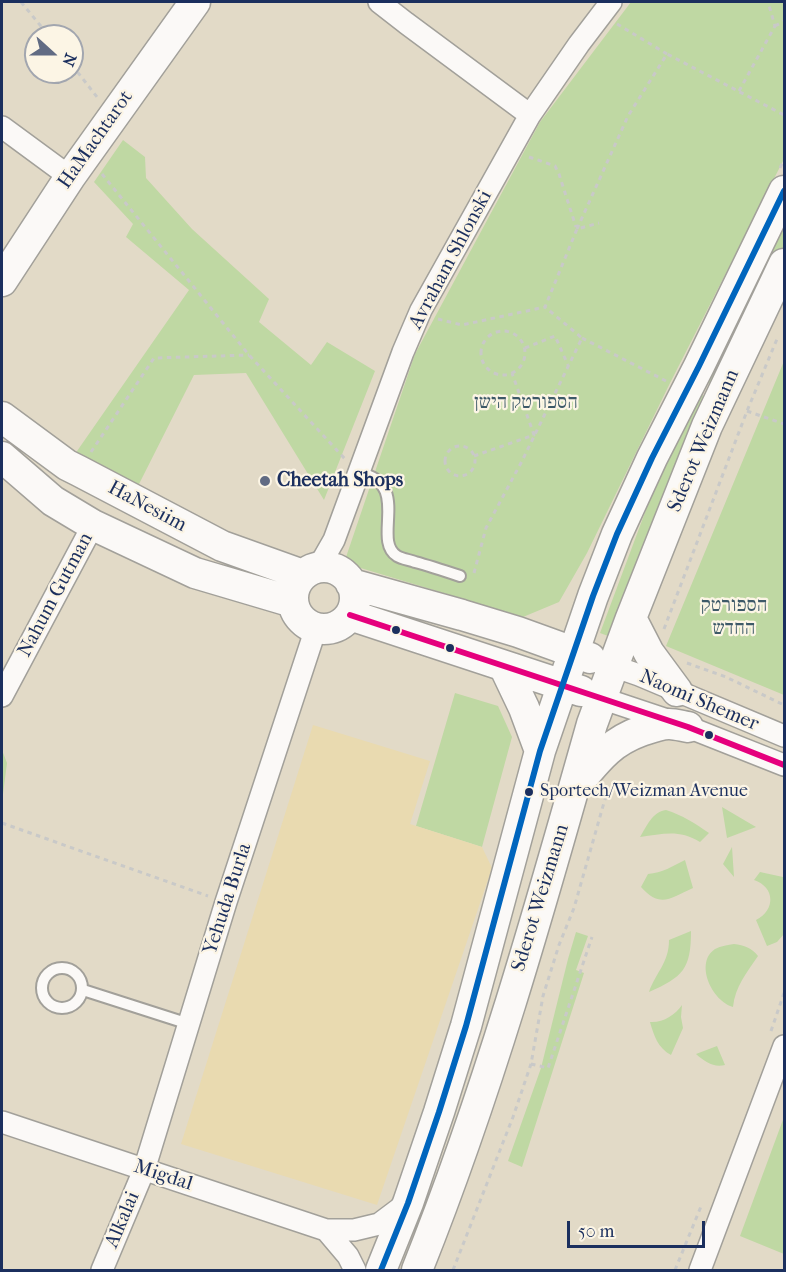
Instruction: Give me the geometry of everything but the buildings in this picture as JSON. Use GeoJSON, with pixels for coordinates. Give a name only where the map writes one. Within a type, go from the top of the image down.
{"type":"FeatureCollection","features":[{"type":"Feature","properties":{"kind":"main road","name":"HaMachtarot"},"geometry":{"type":"LineString","coordinates":[[2,281],[78,165],[195,2]]}},
{"type":"Feature","properties":{"kind":"main road","name":"Sderot Weizmann"},"geometry":{"type":"LineString","coordinates":[[381,1270],[408,1203],[439,1112],[466,1026],[540,751],[593,596],[617,534],[652,458],[784,191]]}},
{"type":"Feature","properties":{"kind":"main road","name":"Sderot Weizmann"},"geometry":{"type":"LineString","coordinates":[[417,1270],[446,1198],[477,1109],[601,698],[707,426],[784,264]]}},
{"type":"Feature","properties":{"kind":"main road","name":"HaNesiim"},"geometry":{"type":"LineString","coordinates":[[2,417],[67,465],[222,546],[320,580],[462,615],[518,632],[613,666]]}},
{"type":"Feature","properties":{"kind":"main road","name":"HaNesiim"},"geometry":{"type":"LineString","coordinates":[[2,457],[53,501],[93,525],[195,573],[320,580]]}},
{"type":"Feature","properties":{"kind":"main road"},"geometry":{"type":"LineString","coordinates":[[320,580],[355,593],[350,615],[340,625],[323,629],[307,624],[300,619],[296,611],[320,580]]}},
{"type":"Feature","properties":{"kind":"main road"},"geometry":{"type":"LineString","coordinates":[[518,632],[557,624],[593,596]]}},
{"type":"Feature","properties":{"kind":"main road"},"geometry":{"type":"LineString","coordinates":[[350,615],[601,698]]}},
{"type":"Feature","properties":{"kind":"main road"},"geometry":{"type":"LineString","coordinates":[[631,618],[649,653],[677,691]]}},
{"type":"Feature","properties":{"kind":"main road"},"geometry":{"type":"LineString","coordinates":[[504,666],[524,708],[540,751]]}},
{"type":"Feature","properties":{"kind":"main road"},"geometry":{"type":"LineString","coordinates":[[574,789],[612,745],[626,736],[669,724],[688,727]]}},
{"type":"Feature","properties":{"kind":"street"},"geometry":{"type":"LineString","coordinates":[[379,2],[530,116]]}},
{"type":"Feature","properties":{"kind":"street","name":"Avraham Shlonski"},"geometry":{"type":"LineString","coordinates":[[320,580],[332,557],[334,540],[358,473],[421,310],[530,116],[606,8]]}},
{"type":"Feature","properties":{"kind":"street"},"geometry":{"type":"LineString","coordinates":[[2,127],[78,165]]}},
{"type":"Feature","properties":{"kind":"street","name":"Nahum Gutman"},"geometry":{"type":"LineString","coordinates":[[2,696],[93,525]]}},
{"type":"Feature","properties":{"kind":"street","name":"Yehuda Burla"},"geometry":{"type":"LineString","coordinates":[[144,1170],[226,902],[316,628]]}},
{"type":"Feature","properties":{"kind":"street","name":"Naomi Shemer"},"geometry":{"type":"LineString","coordinates":[[613,666],[784,736]]}},
{"type":"Feature","properties":{"kind":"street","name":"Naomi Shemer"},"geometry":{"type":"LineString","coordinates":[[601,698],[688,727],[784,765]]}},
{"type":"Feature","properties":{"kind":"street"},"geometry":{"type":"LineString","coordinates":[[700,1270],[784,1046]]}},
{"type":"Feature","properties":{"kind":"street","name":"Migdal"},"geometry":{"type":"LineString","coordinates":[[2,1122],[326,1230],[354,1230],[379,1224],[408,1203]]}},
{"type":"Feature","properties":{"kind":"street","name":"Alkalai"},"geometry":{"type":"LineString","coordinates":[[102,1270],[144,1170]]}},
{"type":"Feature","properties":{"kind":"street"},"geometry":{"type":"LineString","coordinates":[[326,1230],[348,1256],[355,1270]]}},
{"type":"Feature","properties":{"kind":"lane"},"geometry":{"type":"LineString","coordinates":[[358,473],[377,479],[384,486],[389,507],[388,543],[396,555],[460,576]]}},
{"type":"Feature","properties":{"kind":"lane"},"geometry":{"type":"LineString","coordinates":[[83,990],[189,1024]]}},
{"type":"Feature","properties":{"kind":"path"},"geometry":{"type":"LineString","coordinates":[[21,2],[39,24]]}},
{"type":"Feature","properties":{"kind":"path"},"geometry":{"type":"LineString","coordinates":[[768,2],[775,26]]}},
{"type":"Feature","properties":{"kind":"path"},"geometry":{"type":"LineString","coordinates":[[606,8],[667,54],[784,115]]}},
{"type":"Feature","properties":{"kind":"path"},"geometry":{"type":"LineString","coordinates":[[739,91],[775,26],[784,21]]}},
{"type":"Feature","properties":{"kind":"path"},"geometry":{"type":"LineString","coordinates":[[545,307],[628,116],[667,54]]}},
{"type":"Feature","properties":{"kind":"path"},"geometry":{"type":"LineString","coordinates":[[84,80],[113,117]]}},
{"type":"Feature","properties":{"kind":"path"},"geometry":{"type":"LineString","coordinates":[[509,151],[555,166],[577,229]]}},
{"type":"Feature","properties":{"kind":"path"},"geometry":{"type":"LineString","coordinates":[[78,165],[249,356],[358,473]]}},
{"type":"Feature","properties":{"kind":"path"},"geometry":{"type":"LineString","coordinates":[[577,229],[599,223]]}},
{"type":"Feature","properties":{"kind":"path"},"geometry":{"type":"LineString","coordinates":[[421,310],[430,317],[462,325],[545,307]]}},
{"type":"Feature","properties":{"kind":"path"},"geometry":{"type":"LineString","coordinates":[[545,307],[582,338],[670,384]]}},
{"type":"Feature","properties":{"kind":"path"},"geometry":{"type":"LineString","coordinates":[[661,638],[747,411],[780,331]]}},
{"type":"Feature","properties":{"kind":"path"},"geometry":{"type":"LineString","coordinates":[[496,333],[511,333],[517,337],[524,349],[522,363],[512,373],[499,375],[486,368],[481,355],[482,347],[490,336],[496,333]]}},
{"type":"Feature","properties":{"kind":"path"},"geometry":{"type":"LineString","coordinates":[[524,349],[555,336],[568,365]]}},
{"type":"Feature","properties":{"kind":"path"},"geometry":{"type":"LineString","coordinates":[[472,580],[486,528],[582,338]]}},
{"type":"Feature","properties":{"kind":"path"},"geometry":{"type":"LineString","coordinates":[[79,471],[154,357],[249,356]]}},
{"type":"Feature","properties":{"kind":"path"},"geometry":{"type":"LineString","coordinates":[[512,373],[534,435]]}},
{"type":"Feature","properties":{"kind":"path"},"geometry":{"type":"LineString","coordinates":[[747,411],[784,424]]}},
{"type":"Feature","properties":{"kind":"path"},"geometry":{"type":"LineString","coordinates":[[474,456],[534,435]]}},
{"type":"Feature","properties":{"kind":"path"},"geometry":{"type":"LineString","coordinates":[[455,447],[468,449],[474,456],[474,466],[467,474],[457,475],[448,470],[446,466],[446,457],[455,447]]}},
{"type":"Feature","properties":{"kind":"path"},"geometry":{"type":"LineString","coordinates":[[681,661],[726,678],[784,705]]}},
{"type":"Feature","properties":{"kind":"path"},"geometry":{"type":"LineString","coordinates":[[453,1270],[513,1117],[531,1064],[543,996],[574,908],[610,781]]}},
{"type":"Feature","properties":{"kind":"path"},"geometry":{"type":"LineString","coordinates":[[2,823],[226,902]]}},
{"type":"Feature","properties":{"kind":"path"},"geometry":{"type":"LineString","coordinates":[[531,1064],[548,1068],[592,937]]}},
{"type":"Feature","properties":{"kind":"green space","name":"הספורטק הישן"},"geometry":{"type":"Polygon","coordinates":[[[631,2],[784,2],[784,159],[587,553],[559,602],[523,617],[344,563],[415,354],[540,122],[631,2]]]}},
{"type":"Feature","properties":{"kind":"green space"},"geometry":{"type":"Polygon","coordinates":[[[123,140],[145,157],[146,178],[192,229],[269,299],[259,322],[311,365],[327,342],[375,371],[324,500],[246,373],[194,375],[136,490],[75,454],[189,290],[126,237],[133,224],[94,182],[123,140]]]}},
{"type":"Feature","properties":{"kind":"green space"},"geometry":{"type":"Polygon","coordinates":[[[784,225],[784,250],[718,387],[703,381],[784,225]]]}},
{"type":"Feature","properties":{"kind":"green space","name":"הספורטק החדש"},"geometry":{"type":"Polygon","coordinates":[[[784,361],[784,695],[666,646],[784,361]]]}},
{"type":"Feature","properties":{"kind":"green space"},"geometry":{"type":"Polygon","coordinates":[[[699,393],[708,399],[616,639],[600,633],[665,459],[699,393]]]}},
{"type":"Feature","properties":{"kind":"green space"},"geometry":{"type":"Polygon","coordinates":[[[455,693],[498,706],[512,737],[482,847],[416,826],[455,693]]]}},
{"type":"Feature","properties":{"kind":"green space"},"geometry":{"type":"Polygon","coordinates":[[[2,750],[7,763],[2,802],[2,750]]]}},
{"type":"Feature","properties":{"kind":"green space"},"geometry":{"type":"Polygon","coordinates":[[[722,807],[756,827],[727,838],[722,807]]]}},
{"type":"Feature","properties":{"kind":"green space"},"geometry":{"type":"Polygon","coordinates":[[[666,810],[683,817],[709,833],[700,842],[678,834],[640,837],[653,817],[666,810]]]}},
{"type":"Feature","properties":{"kind":"green space"},"geometry":{"type":"Polygon","coordinates":[[[732,847],[734,877],[723,864],[732,847]]]}},
{"type":"Feature","properties":{"kind":"green space"},"geometry":{"type":"Polygon","coordinates":[[[685,860],[693,888],[672,898],[660,900],[648,894],[641,887],[648,874],[663,871],[685,860]]]}},
{"type":"Feature","properties":{"kind":"green space"},"geometry":{"type":"Polygon","coordinates":[[[760,872],[784,879],[784,934],[777,942],[767,946],[756,920],[763,916],[770,905],[766,888],[754,880],[760,872]]]}},
{"type":"Feature","properties":{"kind":"green space"},"geometry":{"type":"Polygon","coordinates":[[[691,931],[689,954],[683,970],[670,981],[649,992],[665,961],[669,940],[691,931]]]}},
{"type":"Feature","properties":{"kind":"green space"},"geometry":{"type":"Polygon","coordinates":[[[576,932],[588,936],[576,970],[584,973],[522,1167],[508,1161],[541,1068],[576,932]]]}},
{"type":"Feature","properties":{"kind":"green space"},"geometry":{"type":"Polygon","coordinates":[[[734,944],[748,947],[758,956],[739,986],[733,1007],[725,1003],[713,990],[708,981],[706,963],[709,955],[715,949],[734,944]]]}},
{"type":"Feature","properties":{"kind":"green space"},"geometry":{"type":"Polygon","coordinates":[[[682,1005],[683,1028],[671,1055],[660,1045],[650,1022],[668,1018],[682,1005]]]}},
{"type":"Feature","properties":{"kind":"green space"},"geometry":{"type":"Polygon","coordinates":[[[717,1046],[725,1065],[710,1064],[696,1054],[717,1046]]]}},
{"type":"Feature","properties":{"kind":"green space"},"geometry":{"type":"Polygon","coordinates":[[[784,1117],[784,1254],[740,1236],[784,1117]]]}},
{"type":"Feature","properties":{"kind":"sand"},"geometry":{"type":"Polygon","coordinates":[[[313,725],[430,761],[410,824],[482,847],[492,868],[377,1205],[181,1144],[313,725]]]}},
{"type":"Feature","properties":{"kind":"transit line"},"geometry":{"type":"LineString","coordinates":[[381,1270],[408,1203],[439,1112],[466,1026],[540,751],[593,596],[617,534],[652,458],[784,191]]}},
{"type":"Feature","properties":{"kind":"transit line"},"geometry":{"type":"LineString","coordinates":[[350,615],[688,727],[784,765]]}},
{"type":"Feature","properties":{"kind":"place","name":"Cheetah Shops"},"geometry":{"type":"Point","coordinates":[265,481]}},
{"type":"Feature","properties":{"kind":"place","name":"Sportech/Weizman Avenue"},"geometry":{"type":"Point","coordinates":[529,792]}}]}
